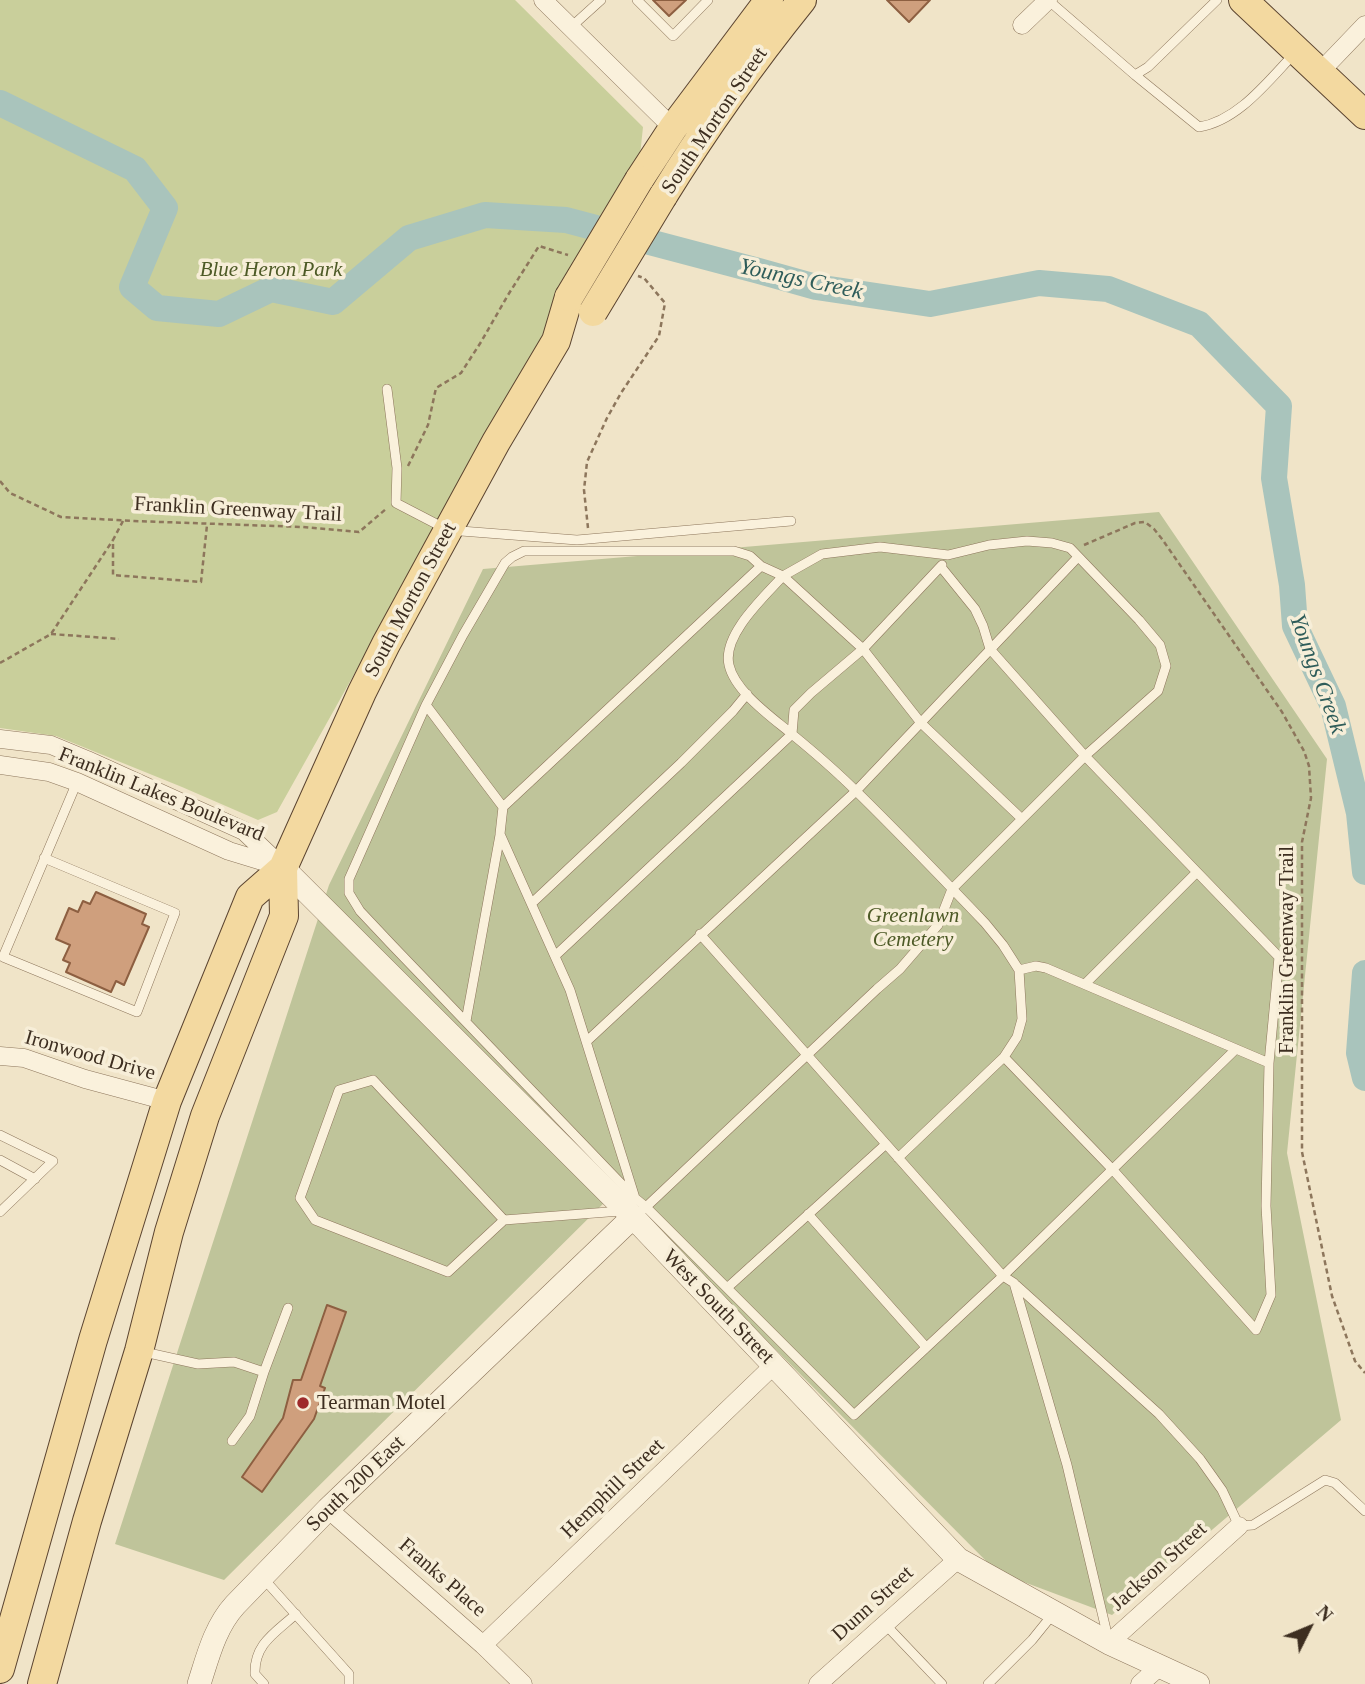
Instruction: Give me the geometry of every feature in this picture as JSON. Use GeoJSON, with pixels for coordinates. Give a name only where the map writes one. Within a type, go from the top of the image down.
{"type":"FeatureCollection","features":[{"type":"Feature","properties":{"kind":"main road","name":"South Morton Street"},"geometry":{"type":"LineString","coordinates":[[556,341],[593,312],[693,148],[802,0]]}},
{"type":"Feature","properties":{"kind":"main road"},"geometry":{"type":"LineString","coordinates":[[1243,0],[1365,115]]}},
{"type":"Feature","properties":{"kind":"main road","name":"South Morton Street"},"geometry":{"type":"LineString","coordinates":[[283,868],[392,632],[496,442],[556,341],[569,298],[673,128],[762,3]]}},
{"type":"Feature","properties":{"kind":"main road"},"geometry":{"type":"LineString","coordinates":[[673,128],[693,148]]}},
{"type":"Feature","properties":{"kind":"main road"},"geometry":{"type":"LineString","coordinates":[[0,1668],[93,1339],[167,1101],[250,897],[283,868]]}},
{"type":"Feature","properties":{"kind":"main road"},"geometry":{"type":"LineString","coordinates":[[41,1684],[139,1351],[169,1232],[205,1116],[284,916],[283,868]]}},
{"type":"Feature","properties":{"kind":"main road"},"geometry":{"type":"LineString","coordinates":[[93,1339],[139,1351]]}},
{"type":"Feature","properties":{"kind":"street"},"geometry":{"type":"LineString","coordinates":[[543,0],[673,128]]}},
{"type":"Feature","properties":{"kind":"street"},"geometry":{"type":"LineString","coordinates":[[1022,25],[1048,0]]}},
{"type":"Feature","properties":{"kind":"street"},"geometry":{"type":"LineString","coordinates":[[1320,72],[1365,25]]}},
{"type":"Feature","properties":{"kind":"street","name":"Franklin Lakes Boulevard"},"geometry":{"type":"LineString","coordinates":[[0,739],[51,746],[244,831],[283,868]]}},
{"type":"Feature","properties":{"kind":"street"},"geometry":{"type":"LineString","coordinates":[[77,782],[87,760]]}},
{"type":"Feature","properties":{"kind":"street","name":"Franklin Lakes Boulevard"},"geometry":{"type":"LineString","coordinates":[[0,765],[50,772],[229,851],[283,868]]}},
{"type":"Feature","properties":{"kind":"street"},"geometry":{"type":"LineString","coordinates":[[158,819],[168,797]]}},
{"type":"Feature","properties":{"kind":"street","name":"West South Street"},"geometry":{"type":"LineString","coordinates":[[283,868],[635,1208],[774,1365],[958,1559],[1109,1643],[1198,1684]]}},
{"type":"Feature","properties":{"kind":"street","name":"Ironwood Drive"},"geometry":{"type":"LineString","coordinates":[[0,1056],[24,1058],[85,1079],[167,1101]]}},
{"type":"Feature","properties":{"kind":"street","name":"South 200 East"},"geometry":{"type":"LineString","coordinates":[[199,1684],[209,1650],[225,1617],[328,1509],[635,1208]]}},
{"type":"Feature","properties":{"kind":"street","name":"Hemphill Street"},"geometry":{"type":"LineString","coordinates":[[483,1645],[774,1365]]}},
{"type":"Feature","properties":{"kind":"street","name":"Franks Place"},"geometry":{"type":"LineString","coordinates":[[328,1509],[483,1645],[523,1684]]}},
{"type":"Feature","properties":{"kind":"street","name":"Jackson Street"},"geometry":{"type":"LineString","coordinates":[[1109,1643],[1239,1525]]}},
{"type":"Feature","properties":{"kind":"street","name":"Dunn Street"},"geometry":{"type":"LineString","coordinates":[[818,1684],[958,1559]]}},
{"type":"Feature","properties":{"kind":"street"},"geometry":{"type":"LineString","coordinates":[[1140,1684],[1159,1667]]}},
{"type":"Feature","properties":{"kind":"lane"},"geometry":{"type":"LineString","coordinates":[[570,28],[601,0]]}},
{"type":"Feature","properties":{"kind":"lane"},"geometry":{"type":"LineString","coordinates":[[637,0],[673,36],[708,0]]}},
{"type":"Feature","properties":{"kind":"lane"},"geometry":{"type":"LineString","coordinates":[[1048,0],[1199,127],[1210,125],[1245,104],[1298,51]]}},
{"type":"Feature","properties":{"kind":"lane"},"geometry":{"type":"LineString","coordinates":[[1135,75],[1148,67],[1217,0]]}},
{"type":"Feature","properties":{"kind":"lane"},"geometry":{"type":"LineString","coordinates":[[387,389],[397,468],[396,503],[448,530],[577,540],[792,521]]}},
{"type":"Feature","properties":{"kind":"lane"},"geometry":{"type":"LineString","coordinates":[[504,1220],[373,1080],[339,1090],[300,1198],[315,1220],[448,1272],[504,1220],[635,1208],[900,969],[938,925],[952,889],[1085,756],[1158,691],[1166,666],[1160,645],[1070,548],[1052,543],[1027,541],[989,545],[948,555],[880,547],[822,554],[783,576],[744,621],[728,650],[729,666],[747,694],[856,791],[952,889],[985,923],[1019,970],[1022,1019],[1017,1038],[1004,1057],[898,1158]]}},
{"type":"Feature","properties":{"kind":"lane"},"geometry":{"type":"LineString","coordinates":[[1022,819],[921,723],[863,649],[783,576],[761,566],[750,556],[734,551],[524,551],[505,563],[426,705],[349,879],[349,893],[359,911],[466,1021],[635,1208],[727,1288],[854,1415],[1003,1276],[1236,1049]]}},
{"type":"Feature","properties":{"kind":"lane"},"geometry":{"type":"LineString","coordinates":[[556,955],[792,734],[794,710],[863,649],[940,568],[948,555]]}},
{"type":"Feature","properties":{"kind":"lane"},"geometry":{"type":"LineString","coordinates":[[587,1041],[856,791],[1077,557]]}},
{"type":"Feature","properties":{"kind":"lane"},"geometry":{"type":"LineString","coordinates":[[466,1021],[503,807],[761,566]]}},
{"type":"Feature","properties":{"kind":"lane"},"geometry":{"type":"LineString","coordinates":[[940,568],[975,609],[990,649],[1085,756],[1279,957],[1269,1063],[1266,1206],[1271,1295],[1256,1331],[1113,1170],[1004,1057]]}},
{"type":"Feature","properties":{"kind":"lane"},"geometry":{"type":"LineString","coordinates":[[532,903],[681,763],[747,694]]}},
{"type":"Feature","properties":{"kind":"lane"},"geometry":{"type":"LineString","coordinates":[[426,705],[503,807]]}},
{"type":"Feature","properties":{"kind":"lane"},"geometry":{"type":"LineString","coordinates":[[44,858],[176,912],[137,1012],[3,957],[44,858],[77,782]]}},
{"type":"Feature","properties":{"kind":"lane"},"geometry":{"type":"LineString","coordinates":[[500,834],[570,990],[635,1208]]}},
{"type":"Feature","properties":{"kind":"lane"},"geometry":{"type":"LineString","coordinates":[[1085,984],[1197,872]]}},
{"type":"Feature","properties":{"kind":"lane"},"geometry":{"type":"LineString","coordinates":[[700,934],[1003,1276],[1159,1414],[1200,1459],[1222,1490],[1239,1525],[1253,1525],[1325,1480],[1335,1482],[1365,1511]]}},
{"type":"Feature","properties":{"kind":"lane"},"geometry":{"type":"LineString","coordinates":[[1019,970],[1036,966],[1046,968],[1269,1063]]}},
{"type":"Feature","properties":{"kind":"lane"},"geometry":{"type":"LineString","coordinates":[[0,1135],[53,1161],[0,1212]]}},
{"type":"Feature","properties":{"kind":"lane"},"geometry":{"type":"LineString","coordinates":[[727,1288],[886,1144]]}},
{"type":"Feature","properties":{"kind":"lane"},"geometry":{"type":"LineString","coordinates":[[0,1160],[35,1178]]}},
{"type":"Feature","properties":{"kind":"lane"},"geometry":{"type":"LineString","coordinates":[[808,1214],[926,1348]]}},
{"type":"Feature","properties":{"kind":"lane"},"geometry":{"type":"LineString","coordinates":[[1014,1283],[1067,1465],[1109,1643]]}},
{"type":"Feature","properties":{"kind":"lane"},"geometry":{"type":"LineString","coordinates":[[232,1441],[250,1416],[288,1308]]}},
{"type":"Feature","properties":{"kind":"lane"},"geometry":{"type":"LineString","coordinates":[[139,1351],[198,1364],[234,1362],[264,1372]]}},
{"type":"Feature","properties":{"kind":"lane"},"geometry":{"type":"LineString","coordinates":[[262,1577],[349,1674],[349,1684]]}},
{"type":"Feature","properties":{"kind":"lane"},"geometry":{"type":"LineString","coordinates":[[988,1684],[1032,1640],[1054,1612]]}},
{"type":"Feature","properties":{"kind":"lane"},"geometry":{"type":"LineString","coordinates":[[264,1684],[254,1674],[254,1660],[261,1647],[296,1614]]}},
{"type":"Feature","properties":{"kind":"lane"},"geometry":{"type":"LineString","coordinates":[[884,1623],[942,1684]]}},
{"type":"Feature","properties":{"kind":"path","name":"Franklin Greenway Trail"},"geometry":{"type":"LineString","coordinates":[[0,481],[10,493],[61,517],[303,527],[359,533],[386,510],[396,492],[428,425],[436,387],[461,373],[539,246],[579,258]]}},
{"type":"Feature","properties":{"kind":"path"},"geometry":{"type":"LineString","coordinates":[[589,538],[584,489],[587,461],[621,393],[659,336],[664,303],[644,278],[631,274]]}},
{"type":"Feature","properties":{"kind":"path"},"geometry":{"type":"LineString","coordinates":[[0,663],[51,634],[113,540],[123,520]]}},
{"type":"Feature","properties":{"kind":"path","name":"Franklin Greenway Trail"},"geometry":{"type":"LineString","coordinates":[[1070,548],[1085,545],[1135,523],[1145,523],[1154,528],[1282,712],[1310,766],[1311,798],[1302,842],[1302,1152],[1332,1296],[1355,1361],[1365,1373]]}},
{"type":"Feature","properties":{"kind":"path"},"geometry":{"type":"LineString","coordinates":[[113,540],[113,575],[201,582],[207,524]]}},
{"type":"Feature","properties":{"kind":"path"},"geometry":{"type":"LineString","coordinates":[[51,634],[119,639]]}},
{"type":"Feature","properties":{"kind":"green space","name":"Blue Heron Park"},"geometry":{"type":"Polygon","coordinates":[[[0,0],[515,0],[643,127],[639,165],[277,812],[258,820],[56,736],[0,728],[0,0]]]}},
{"type":"Feature","properties":{"kind":"green space","name":"Greenlawn Cemetery"},"geometry":{"type":"Polygon","coordinates":[[[1159,512],[1327,759],[1287,1153],[1341,1420],[1112,1615],[997,1572],[617,1190],[224,1580],[115,1544],[329,885],[483,569],[1159,512]]]}},
{"type":"Feature","properties":{"kind":"building"},"geometry":{"type":"Polygon","coordinates":[[[653,0],[686,0],[669,16],[653,0]]]}},
{"type":"Feature","properties":{"kind":"building"},"geometry":{"type":"Polygon","coordinates":[[[887,0],[930,0],[909,22],[887,0]]]}},
{"type":"Feature","properties":{"kind":"building"},"geometry":{"type":"Polygon","coordinates":[[[96,892],[146,914],[142,924],[149,927],[124,985],[116,981],[111,992],[66,972],[70,963],[63,960],[70,945],[56,939],[69,908],[78,912],[83,901],[90,904],[96,892]]]}},
{"type":"Feature","properties":{"kind":"building","name":"Tearman Motel"},"geometry":{"type":"Polygon","coordinates":[[[327,1305],[346,1312],[320,1386],[325,1388],[314,1419],[262,1492],[242,1477],[283,1418],[293,1380],[301,1380],[327,1305]]]}},
{"type":"Feature","properties":{"kind":"waterway","name":"Youngs Creek"},"geometry":{"type":"LineString","coordinates":[[0,103],[135,169],[165,208],[132,287],[157,308],[219,314],[271,289],[333,302],[409,238],[485,215],[566,220],[816,287],[930,304],[1039,283],[1108,289],[1199,324],[1279,406],[1274,478],[1292,585],[1295,626],[1333,706],[1359,813],[1365,872]]}},
{"type":"Feature","properties":{"kind":"waterway","name":"Youngs Creek"},"geometry":{"type":"LineString","coordinates":[[1365,973],[1359,1053],[1365,1078]]}},
{"type":"Feature","properties":{"kind":"place","name":"Tearman Motel"},"geometry":{"type":"Point","coordinates":[303,1403]}}]}
